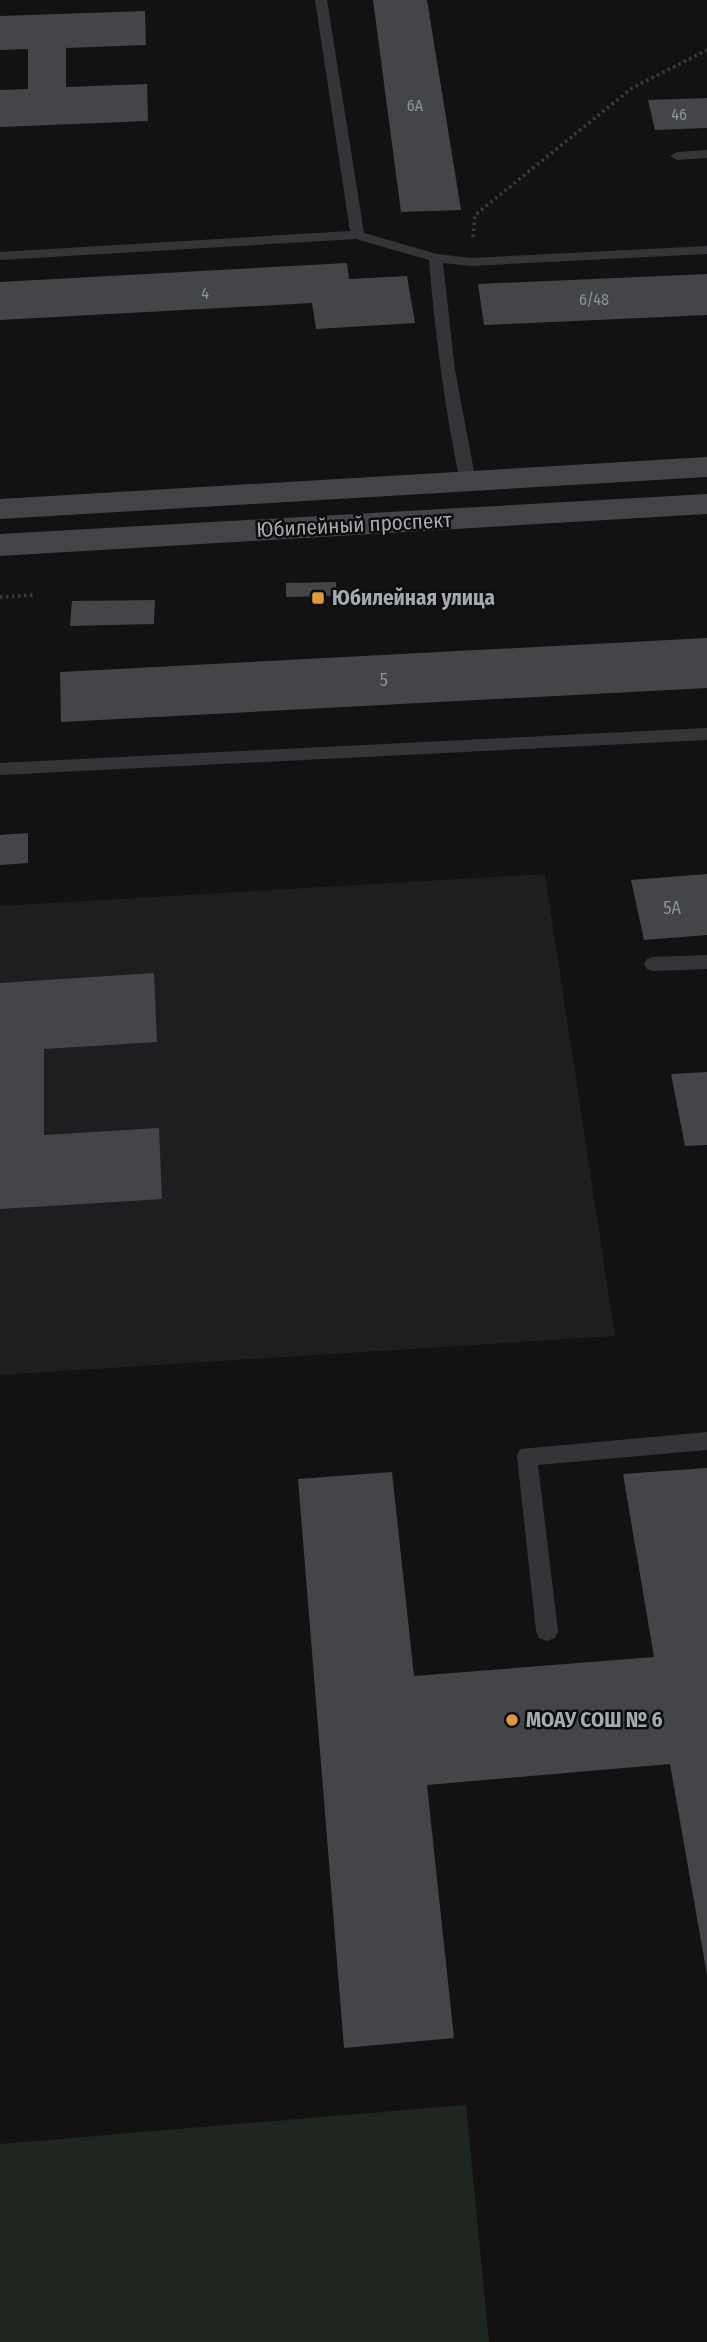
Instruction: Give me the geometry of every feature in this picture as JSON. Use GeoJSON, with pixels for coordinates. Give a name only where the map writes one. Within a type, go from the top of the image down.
{"type":"FeatureCollection","features":[{"type":"Feature","properties":{"kind":"main road"},"geometry":{"type":"LineString","coordinates":[[0,509],[707,467]]}},
{"type":"Feature","properties":{"kind":"main road","name":"Юбилейный проспект"},"geometry":{"type":"LineString","coordinates":[[0,545],[707,504]]}},
{"type":"Feature","properties":{"kind":"lane"},"geometry":{"type":"LineString","coordinates":[[321,0],[357,235]]}},
{"type":"Feature","properties":{"kind":"lane"},"geometry":{"type":"LineString","coordinates":[[677,156],[707,154]]}},
{"type":"Feature","properties":{"kind":"lane"},"geometry":{"type":"LineString","coordinates":[[0,256],[357,235],[436,258],[471,262],[707,250]]}},
{"type":"Feature","properties":{"kind":"lane"},"geometry":{"type":"LineString","coordinates":[[436,258],[442,346],[451,408],[468,482]]}},
{"type":"Feature","properties":{"kind":"lane"},"geometry":{"type":"LineString","coordinates":[[0,769],[707,734]]}},
{"type":"Feature","properties":{"kind":"lane"},"geometry":{"type":"LineString","coordinates":[[653,964],[707,962]]}},
{"type":"Feature","properties":{"kind":"lane"},"geometry":{"type":"LineString","coordinates":[[547,1631],[527,1455],[707,1441]]}},
{"type":"Feature","properties":{"kind":"path"},"geometry":{"type":"LineString","coordinates":[[471,262],[475,215],[632,88],[707,50]]}},
{"type":"Feature","properties":{"kind":"path"},"geometry":{"type":"LineString","coordinates":[[0,597],[34,595]]}},
{"type":"Feature","properties":{"kind":"shaded area"},"geometry":{"type":"Polygon","coordinates":[[[545,874],[615,1336],[0,1375],[0,906],[545,874]]]}},
{"type":"Feature","properties":{"kind":"shaded area"},"geometry":{"type":"Polygon","coordinates":[[[466,2105],[489,2342],[0,2342],[0,2144],[466,2105]]]}},
{"type":"Feature","properties":{"kind":"building"},"geometry":{"type":"Polygon","coordinates":[[[373,0],[427,0],[461,210],[401,212],[373,0]]]}},
{"type":"Feature","properties":{"kind":"building"},"geometry":{"type":"Polygon","coordinates":[[[145,11],[146,45],[66,48],[66,87],[147,84],[148,121],[0,127],[0,90],[28,89],[28,49],[0,50],[0,16],[145,11]]]}},
{"type":"Feature","properties":{"kind":"building"},"geometry":{"type":"Polygon","coordinates":[[[707,98],[707,128],[655,130],[648,100],[707,98]]]}},
{"type":"Feature","properties":{"kind":"building"},"geometry":{"type":"Polygon","coordinates":[[[347,263],[349,279],[407,276],[415,323],[316,329],[312,303],[0,320],[0,282],[347,263]]]}},
{"type":"Feature","properties":{"kind":"building"},"geometry":{"type":"Polygon","coordinates":[[[707,274],[707,315],[484,325],[478,284],[707,274]]]}},
{"type":"Feature","properties":{"kind":"building"},"geometry":{"type":"Polygon","coordinates":[[[336,582],[336,596],[286,597],[286,583],[336,582]]]}},
{"type":"Feature","properties":{"kind":"building"},"geometry":{"type":"Polygon","coordinates":[[[155,600],[154,624],[70,626],[72,601],[155,600]]]}},
{"type":"Feature","properties":{"kind":"building"},"geometry":{"type":"Polygon","coordinates":[[[707,638],[707,688],[61,722],[60,672],[707,638]]]}},
{"type":"Feature","properties":{"kind":"building"},"geometry":{"type":"Polygon","coordinates":[[[28,833],[28,863],[0,865],[0,835],[28,833]]]}},
{"type":"Feature","properties":{"kind":"building"},"geometry":{"type":"Polygon","coordinates":[[[707,874],[707,935],[644,940],[631,880],[707,874]]]}},
{"type":"Feature","properties":{"kind":"building"},"geometry":{"type":"Polygon","coordinates":[[[154,973],[157,1042],[44,1049],[44,1135],[159,1128],[162,1199],[0,1209],[0,983],[154,973]]]}},
{"type":"Feature","properties":{"kind":"building"},"geometry":{"type":"Polygon","coordinates":[[[707,1072],[707,1145],[685,1146],[671,1074],[707,1072]]]}},
{"type":"Feature","properties":{"kind":"building","name":"МОАУ СОШ № 6"},"geometry":{"type":"Polygon","coordinates":[[[707,1468],[707,1975],[670,1764],[427,1785],[454,2038],[344,2048],[298,1479],[392,1472],[414,1676],[654,1657],[623,1474],[707,1468]]]}},
{"type":"Feature","properties":{"kind":"place","name":"Юбилейная улица"},"geometry":{"type":"Point","coordinates":[318,598]}},
{"type":"Feature","properties":{"kind":"place","name":"МОАУ СОШ № 6"},"geometry":{"type":"Point","coordinates":[512,1720]}}]}
